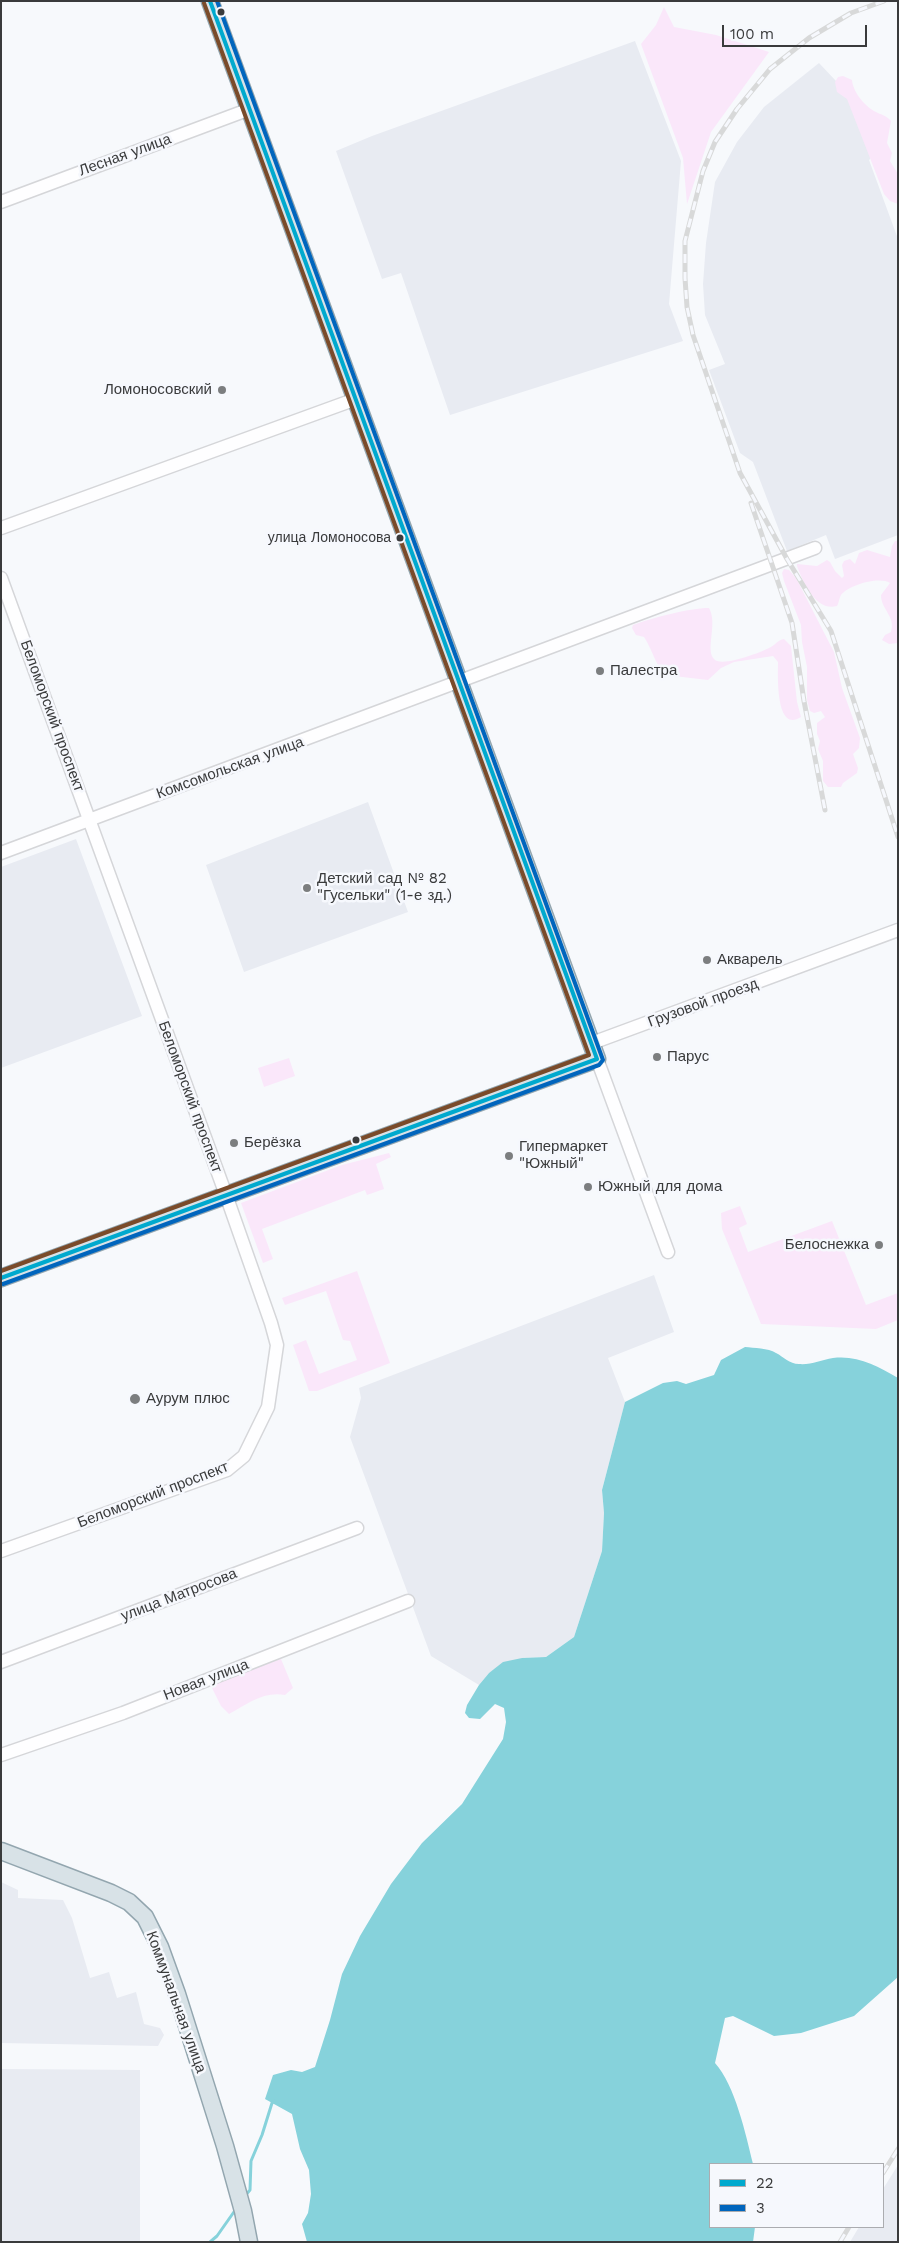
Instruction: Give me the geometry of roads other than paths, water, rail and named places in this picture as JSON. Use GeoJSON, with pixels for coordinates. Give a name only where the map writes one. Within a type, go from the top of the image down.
{"type":"FeatureCollection","features":[{"type":"Feature","properties":{"kind":"main road"},"geometry":{"type":"LineString","coordinates":[[1,1278],[597,1059],[210,1]]}},
{"type":"Feature","properties":{"kind":"main road","name":"Коммунальная улица"},"geometry":{"type":"LineString","coordinates":[[1,1851],[111,1893],[129,1902],[145,1916],[160,1947],[177,1994],[236,2184],[249,2242]]}},
{"type":"Feature","properties":{"kind":"street","name":"Лесная улица"},"geometry":{"type":"LineString","coordinates":[[1,202],[250,110]]}},
{"type":"Feature","properties":{"kind":"street"},"geometry":{"type":"LineString","coordinates":[[1,528],[356,399]]}},
{"type":"Feature","properties":{"kind":"street","name":"Комсомольская улица"},"geometry":{"type":"LineString","coordinates":[[1,853],[815,548]]}},
{"type":"Feature","properties":{"kind":"street","name":"Беломорский проспект"},"geometry":{"type":"LineString","coordinates":[[1,578],[226,1195],[277,1345],[268,1407],[244,1456],[227,1470],[1,1551]]}},
{"type":"Feature","properties":{"kind":"street","name":"Грузовой проезд"},"geometry":{"type":"LineString","coordinates":[[592,1043],[898,930]]}},
{"type":"Feature","properties":{"kind":"street"},"geometry":{"type":"LineString","coordinates":[[597,1059],[668,1252]]}},
{"type":"Feature","properties":{"kind":"street","name":"улица Матросова"},"geometry":{"type":"LineString","coordinates":[[1,1662],[357,1528]]}},
{"type":"Feature","properties":{"kind":"street","name":"Новая улица"},"geometry":{"type":"LineString","coordinates":[[1,1756],[123,1713],[408,1601]]}},
{"type":"Feature","properties":{"kind":"water"},"geometry":{"type":"Polygon","coordinates":[[[745,1347],[761,1348],[776,1353],[795,1364],[808,1364],[833,1358],[851,1358],[875,1366],[898,1378],[898,1977],[854,2016],[801,2033],[774,2036],[733,2016],[725,2018],[715,2063],[722,2072],[734,2097],[753,2163],[709,2163],[709,2228],[755,2228],[753,2242],[307,2242],[302,2224],[308,2213],[311,2194],[309,2170],[300,2149],[292,2114],[265,2099],[273,2075],[291,2070],[302,2072],[315,2067],[342,1974],[360,1936],[391,1884],[422,1843],[462,1804],[503,1739],[506,1722],[504,1708],[495,1704],[480,1719],[469,1718],[465,1713],[467,1705],[479,1685],[489,1673],[503,1662],[522,1658],[546,1657],[574,1637],[602,1551],[604,1513],[602,1490],[625,1402],[663,1383],[677,1381],[686,1384],[714,1375],[721,1360],[745,1347]]]}},
{"type":"Feature","properties":{"kind":"waterway"},"geometry":{"type":"LineString","coordinates":[[244,2197],[250,2190],[251,2161],[272,2103],[275,2101]]}},
{"type":"Feature","properties":{"kind":"waterway"},"geometry":{"type":"LineString","coordinates":[[210,2242],[217,2236],[236,2209]]}},
{"type":"Feature","properties":{"kind":"railway"},"geometry":{"type":"LineString","coordinates":[[884,1],[851,13],[809,38],[770,69],[737,109],[715,142],[703,171],[685,241],[685,278],[687,307],[693,335],[740,473],[787,559],[831,631],[898,837]]}},
{"type":"Feature","properties":{"kind":"railway"},"geometry":{"type":"LineString","coordinates":[[751,503],[792,623],[804,701],[825,810]]}},
{"type":"Feature","properties":{"kind":"railway"},"geometry":{"type":"LineString","coordinates":[[884,2171],[898,2149]]}},
{"type":"Feature","properties":{"kind":"railway"},"geometry":{"type":"LineString","coordinates":[[840,2242],[848,2228]]}},
{"type":"Feature","properties":{"kind":"place","name":"Ломоносовский"},"geometry":{"type":"Point","coordinates":[222,390]}},
{"type":"Feature","properties":{"kind":"place","name":"улица Ломоносова"},"geometry":{"type":"Point","coordinates":[400,538]}},
{"type":"Feature","properties":{"kind":"place","name":"Палестра"},"geometry":{"type":"Point","coordinates":[600,671]}},
{"type":"Feature","properties":{"kind":"place","name":"Детский сад № 82 \"Гусельки\" (1-е зд.)"},"geometry":{"type":"Point","coordinates":[307,888]}},
{"type":"Feature","properties":{"kind":"place","name":"Акварель"},"geometry":{"type":"Point","coordinates":[707,960]}},
{"type":"Feature","properties":{"kind":"place","name":"Парус"},"geometry":{"type":"Point","coordinates":[657,1057]}},
{"type":"Feature","properties":{"kind":"place","name":"Берёзка"},"geometry":{"type":"Point","coordinates":[234,1143]}},
{"type":"Feature","properties":{"kind":"place","name":"Гипермаркет \"Южный\""},"geometry":{"type":"Point","coordinates":[509,1156]}},
{"type":"Feature","properties":{"kind":"place","name":"Южный для дома"},"geometry":{"type":"Point","coordinates":[588,1187]}},
{"type":"Feature","properties":{"kind":"place","name":"Белоснежка"},"geometry":{"type":"Point","coordinates":[879,1245]}},
{"type":"Feature","properties":{"kind":"place","name":"Аурум плюс"},"geometry":{"type":"Point","coordinates":[135,1399]}}]}
